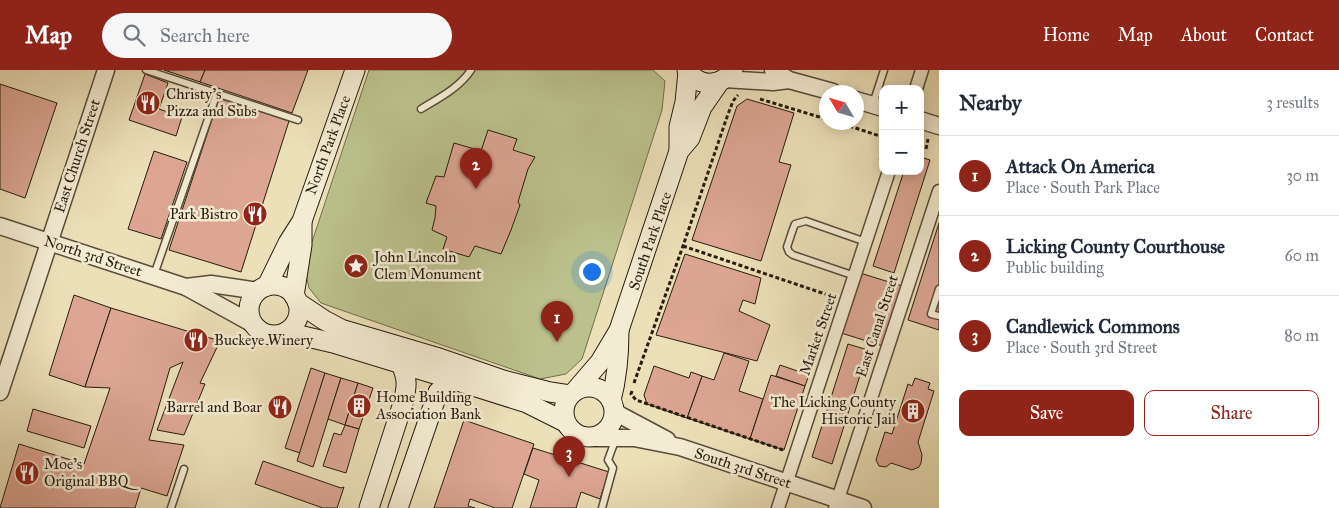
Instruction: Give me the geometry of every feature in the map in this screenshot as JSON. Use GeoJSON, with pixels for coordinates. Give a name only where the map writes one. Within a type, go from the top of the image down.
{"type":"FeatureCollection","features":[{"type":"Feature","properties":{"kind":"main road","name":"North Park Place"},"geometry":{"type":"LineString","coordinates":[[262,289],[302,221],[355,70]]}},
{"type":"Feature","properties":{"kind":"main road"},"geometry":{"type":"LineString","coordinates":[[688,71],[698,81],[705,84],[726,77]]}},
{"type":"Feature","properties":{"kind":"main road","name":"South Park Place"},"geometry":{"type":"LineString","coordinates":[[680,151],[679,127],[685,102],[688,71]]}},
{"type":"Feature","properties":{"kind":"main road","name":"South Park Place"},"geometry":{"type":"LineString","coordinates":[[573,392],[600,362],[619,330],[680,151],[690,138],[702,107],[726,77]]}},
{"type":"Feature","properties":{"kind":"main road","name":"North Park Place"},"geometry":{"type":"LineString","coordinates":[[296,299],[302,245],[302,221]]}},
{"type":"Feature","properties":{"kind":"main road"},"geometry":{"type":"LineString","coordinates":[[296,299],[298,316],[296,322],[286,332],[272,335],[258,330],[253,324],[248,310],[253,296],[262,289],[282,287],[324,320],[433,365],[550,392],[573,392],[583,388],[597,388],[604,392],[613,405],[611,425],[601,435],[594,438],[585,438],[576,435],[570,430],[565,422],[563,410],[573,392]]}},
{"type":"Feature","properties":{"kind":"main road","name":"South Park Place"},"geometry":{"type":"LineString","coordinates":[[613,405],[619,330]]}},
{"type":"Feature","properties":{"kind":"main road"},"geometry":{"type":"LineString","coordinates":[[286,332],[333,343],[401,364],[433,365],[449,383],[527,403],[565,422]]}},
{"type":"Feature","properties":{"kind":"main road"},"geometry":{"type":"LineString","coordinates":[[369,508],[407,386],[401,364]]}},
{"type":"Feature","properties":{"kind":"main road"},"geometry":{"type":"LineString","coordinates":[[398,508],[431,409],[438,392],[449,383]]}},
{"type":"Feature","properties":{"kind":"street","name":"East Church Street"},"geometry":{"type":"LineString","coordinates":[[0,392],[106,70]]}},
{"type":"Feature","properties":{"kind":"street"},"geometry":{"type":"LineString","coordinates":[[773,70],[789,80],[819,88]]}},
{"type":"Feature","properties":{"kind":"street"},"geometry":{"type":"LineString","coordinates":[[917,85],[922,70]]}},
{"type":"Feature","properties":{"kind":"street"},"geometry":{"type":"LineString","coordinates":[[726,77],[772,82],[789,80]]}},
{"type":"Feature","properties":{"kind":"street"},"geometry":{"type":"LineString","coordinates":[[864,102],[878,106]]}},
{"type":"Feature","properties":{"kind":"street"},"geometry":{"type":"LineString","coordinates":[[924,123],[934,131]]}},
{"type":"Feature","properties":{"kind":"street","name":"Market Street"},"geometry":{"type":"LineString","coordinates":[[778,508],[888,175]]}},
{"type":"Feature","properties":{"kind":"street","name":"East Canal Street"},"geometry":{"type":"LineString","coordinates":[[836,504],[939,192]]}},
{"type":"Feature","properties":{"kind":"street","name":"North 3rd Street"},"geometry":{"type":"LineString","coordinates":[[0,226],[186,287],[253,324]]}},
{"type":"Feature","properties":{"kind":"street","name":"North 3rd Street"},"geometry":{"type":"LineString","coordinates":[[186,287],[211,284],[262,289]]}},
{"type":"Feature","properties":{"kind":"street","name":"South 3rd Street"},"geometry":{"type":"LineString","coordinates":[[613,405],[620,415],[680,447]]}},
{"type":"Feature","properties":{"kind":"street","name":"South 3rd Street"},"geometry":{"type":"LineString","coordinates":[[594,438],[616,436],[680,447],[786,483],[836,504],[863,508]]}},
{"type":"Feature","properties":{"kind":"lane"},"geometry":{"type":"LineString","coordinates":[[146,70],[298,120]]}},
{"type":"Feature","properties":{"kind":"lane"},"geometry":{"type":"LineString","coordinates":[[421,109],[453,89],[465,79],[471,70]]}},
{"type":"Feature","properties":{"kind":"lane"},"geometry":{"type":"LineString","coordinates":[[878,106],[884,70]]}},
{"type":"Feature","properties":{"kind":"lane"},"geometry":{"type":"LineString","coordinates":[[153,276],[217,93]]}},
{"type":"Feature","properties":{"kind":"lane"},"geometry":{"type":"LineString","coordinates":[[855,276],[793,255],[787,247],[795,224],[806,221],[866,242]]}},
{"type":"Feature","properties":{"kind":"lane"},"geometry":{"type":"LineString","coordinates":[[939,289],[931,314],[939,316]]}},
{"type":"Feature","properties":{"kind":"lane"},"geometry":{"type":"LineString","coordinates":[[602,508],[613,468],[608,460],[616,436]]}},
{"type":"Feature","properties":{"kind":"lane"},"geometry":{"type":"LineString","coordinates":[[171,508],[184,468]]}},
{"type":"Feature","properties":{"kind":"path"},"geometry":{"type":"LineString","coordinates":[[741,94],[732,101],[631,394],[636,400],[641,402],[784,450],[787,441]]}},
{"type":"Feature","properties":{"kind":"path"},"geometry":{"type":"LineString","coordinates":[[754,97],[819,117]]}},
{"type":"Feature","properties":{"kind":"path"},"geometry":{"type":"LineString","coordinates":[[862,130],[879,136]]}},
{"type":"Feature","properties":{"kind":"path"},"geometry":{"type":"LineString","coordinates":[[926,149],[934,131]]}},
{"type":"Feature","properties":{"kind":"path"},"geometry":{"type":"LineString","coordinates":[[683,246],[835,297],[832,306]]}},
{"type":"Feature","properties":{"kind":"green space"},"geometry":{"type":"Polygon","coordinates":[[[369,70],[653,70],[665,81],[662,110],[582,359],[566,374],[540,379],[321,303],[309,288],[304,266],[369,70]]]}},
{"type":"Feature","properties":{"kind":"building"},"geometry":{"type":"Polygon","coordinates":[[[164,70],[205,70],[200,82],[164,70]]]}},
{"type":"Feature","properties":{"kind":"building"},"geometry":{"type":"Polygon","coordinates":[[[205,70],[308,70],[292,113],[200,82],[205,70]]]}},
{"type":"Feature","properties":{"kind":"building"},"geometry":{"type":"Polygon","coordinates":[[[145,74],[168,83],[159,109],[182,117],[176,136],[129,120],[145,74]]]}},
{"type":"Feature","properties":{"kind":"building"},"geometry":{"type":"Polygon","coordinates":[[[0,84],[57,103],[25,198],[0,189],[0,84]]]}},
{"type":"Feature","properties":{"kind":"building"},"geometry":{"type":"Polygon","coordinates":[[[219,98],[289,121],[241,272],[169,250],[219,98]]]}},
{"type":"Feature","properties":{"kind":"building"},"geometry":{"type":"Polygon","coordinates":[[[747,99],[794,113],[779,162],[791,165],[761,261],[692,240],[737,106],[747,99]]]}},
{"type":"Feature","properties":{"kind":"building"},"geometry":{"type":"Polygon","coordinates":[[[488,130],[517,139],[513,150],[535,157],[528,169],[518,202],[520,205],[501,254],[475,246],[469,257],[443,249],[447,237],[432,230],[436,206],[426,203],[436,176],[444,177],[454,143],[481,151],[488,130]]]}},
{"type":"Feature","properties":{"kind":"building"},"geometry":{"type":"Polygon","coordinates":[[[154,151],[187,162],[161,239],[128,229],[154,151]]]}},
{"type":"Feature","properties":{"kind":"building"},"geometry":{"type":"Polygon","coordinates":[[[924,158],[930,160],[894,273],[873,266],[903,175],[924,175],[924,158]]]}},
{"type":"Feature","properties":{"kind":"building"},"geometry":{"type":"Polygon","coordinates":[[[939,223],[939,330],[908,320],[939,223]]]}},
{"type":"Feature","properties":{"kind":"building"},"geometry":{"type":"Polygon","coordinates":[[[685,254],[761,278],[755,304],[743,300],[739,311],[770,325],[757,361],[656,335],[685,254]]]}},
{"type":"Feature","properties":{"kind":"building"},"geometry":{"type":"Polygon","coordinates":[[[860,273],[902,286],[883,346],[841,333],[860,273]]]}},
{"type":"Feature","properties":{"kind":"building"},"geometry":{"type":"Polygon","coordinates":[[[74,295],[111,308],[85,387],[49,375],[74,295]]]}},
{"type":"Feature","properties":{"kind":"building"},"geometry":{"type":"Polygon","coordinates":[[[111,308],[220,341],[200,383],[205,384],[184,435],[157,430],[183,362],[170,368],[149,440],[184,445],[167,496],[141,488],[135,508],[0,508],[19,444],[84,464],[110,388],[85,387],[111,308]]]}},
{"type":"Feature","properties":{"kind":"building"},"geometry":{"type":"Polygon","coordinates":[[[848,344],[868,350],[832,464],[812,457],[848,344]]]}},
{"type":"Feature","properties":{"kind":"building"},"geometry":{"type":"Polygon","coordinates":[[[724,353],[749,361],[739,391],[763,399],[750,439],[687,418],[702,376],[714,380],[724,353]]]}},
{"type":"Feature","properties":{"kind":"building"},"geometry":{"type":"Polygon","coordinates":[[[780,365],[809,375],[805,386],[776,376],[780,365]]]}},
{"type":"Feature","properties":{"kind":"building"},"geometry":{"type":"Polygon","coordinates":[[[654,366],[689,378],[691,372],[702,376],[687,418],[647,404],[644,395],[654,366]]]}},
{"type":"Feature","properties":{"kind":"building"},"geometry":{"type":"Polygon","coordinates":[[[311,368],[325,373],[300,453],[285,448],[311,368]]]}},
{"type":"Feature","properties":{"kind":"building"},"geometry":{"type":"Polygon","coordinates":[[[325,373],[341,378],[313,467],[297,461],[325,373]]]}},
{"type":"Feature","properties":{"kind":"building"},"geometry":{"type":"Polygon","coordinates":[[[771,375],[805,386],[784,450],[750,439],[771,375]]]}},
{"type":"Feature","properties":{"kind":"building"},"geometry":{"type":"Polygon","coordinates":[[[341,378],[358,383],[345,425],[328,419],[341,378]]]}},
{"type":"Feature","properties":{"kind":"building","name":"The Licking County Historic Jail"},"geometry":{"type":"Polygon","coordinates":[[[915,378],[930,383],[928,389],[934,391],[918,442],[922,455],[921,463],[919,467],[912,470],[891,463],[886,467],[879,466],[876,460],[885,432],[892,434],[908,384],[912,386],[915,378]]]}},
{"type":"Feature","properties":{"kind":"building","name":"Home Building Association Bank"},"geometry":{"type":"Polygon","coordinates":[[[358,383],[373,388],[359,429],[345,425],[358,383]]]}},
{"type":"Feature","properties":{"kind":"building"},"geometry":{"type":"Polygon","coordinates":[[[33,409],[91,426],[84,448],[27,431],[33,409]]]}},
{"type":"Feature","properties":{"kind":"building"},"geometry":{"type":"Polygon","coordinates":[[[464,420],[534,444],[512,508],[495,508],[470,499],[468,506],[475,508],[434,508],[464,420]]]}},
{"type":"Feature","properties":{"kind":"building"},"geometry":{"type":"Polygon","coordinates":[[[345,425],[359,429],[346,473],[323,466],[334,433],[341,435],[345,425]]]}},
{"type":"Feature","properties":{"kind":"building"},"geometry":{"type":"Polygon","coordinates":[[[533,448],[609,472],[600,499],[581,492],[576,508],[530,508],[539,480],[524,474],[533,448]]]}},
{"type":"Feature","properties":{"kind":"building"},"geometry":{"type":"Polygon","coordinates":[[[263,461],[341,488],[344,487],[337,508],[323,508],[255,484],[263,461]]]}},
{"type":"Feature","properties":{"kind":"place","name":"Christy's Pizza and Subs"},"geometry":{"type":"Point","coordinates":[148,103]}},
{"type":"Feature","properties":{"kind":"place","name":"Licking County Courthouse"},"geometry":{"type":"Point","coordinates":[476,189]}},
{"type":"Feature","properties":{"kind":"place","name":"Park Bistro"},"geometry":{"type":"Point","coordinates":[255,214]}},
{"type":"Feature","properties":{"kind":"place","name":"John Lincoln Clem Monument"},"geometry":{"type":"Point","coordinates":[356,266]}},
{"type":"Feature","properties":{"kind":"place","name":"Buckeye Winery"},"geometry":{"type":"Point","coordinates":[196,340]}},
{"type":"Feature","properties":{"kind":"place","name":"Attack On America"},"geometry":{"type":"Point","coordinates":[557,342]}},
{"type":"Feature","properties":{"kind":"place","name":"Home Building Association Bank"},"geometry":{"type":"Point","coordinates":[359,406]}},
{"type":"Feature","properties":{"kind":"place","name":"Barrel and Boar"},"geometry":{"type":"Point","coordinates":[280,407]}},
{"type":"Feature","properties":{"kind":"place","name":"The Licking County Historic Jail"},"geometry":{"type":"Point","coordinates":[913,411]}},
{"type":"Feature","properties":{"kind":"place","name":"Moe's Original BBQ"},"geometry":{"type":"Point","coordinates":[27,473]}},
{"type":"Feature","properties":{"kind":"place","name":"Candlewick Commons"},"geometry":{"type":"Point","coordinates":[569,477]}}]}
